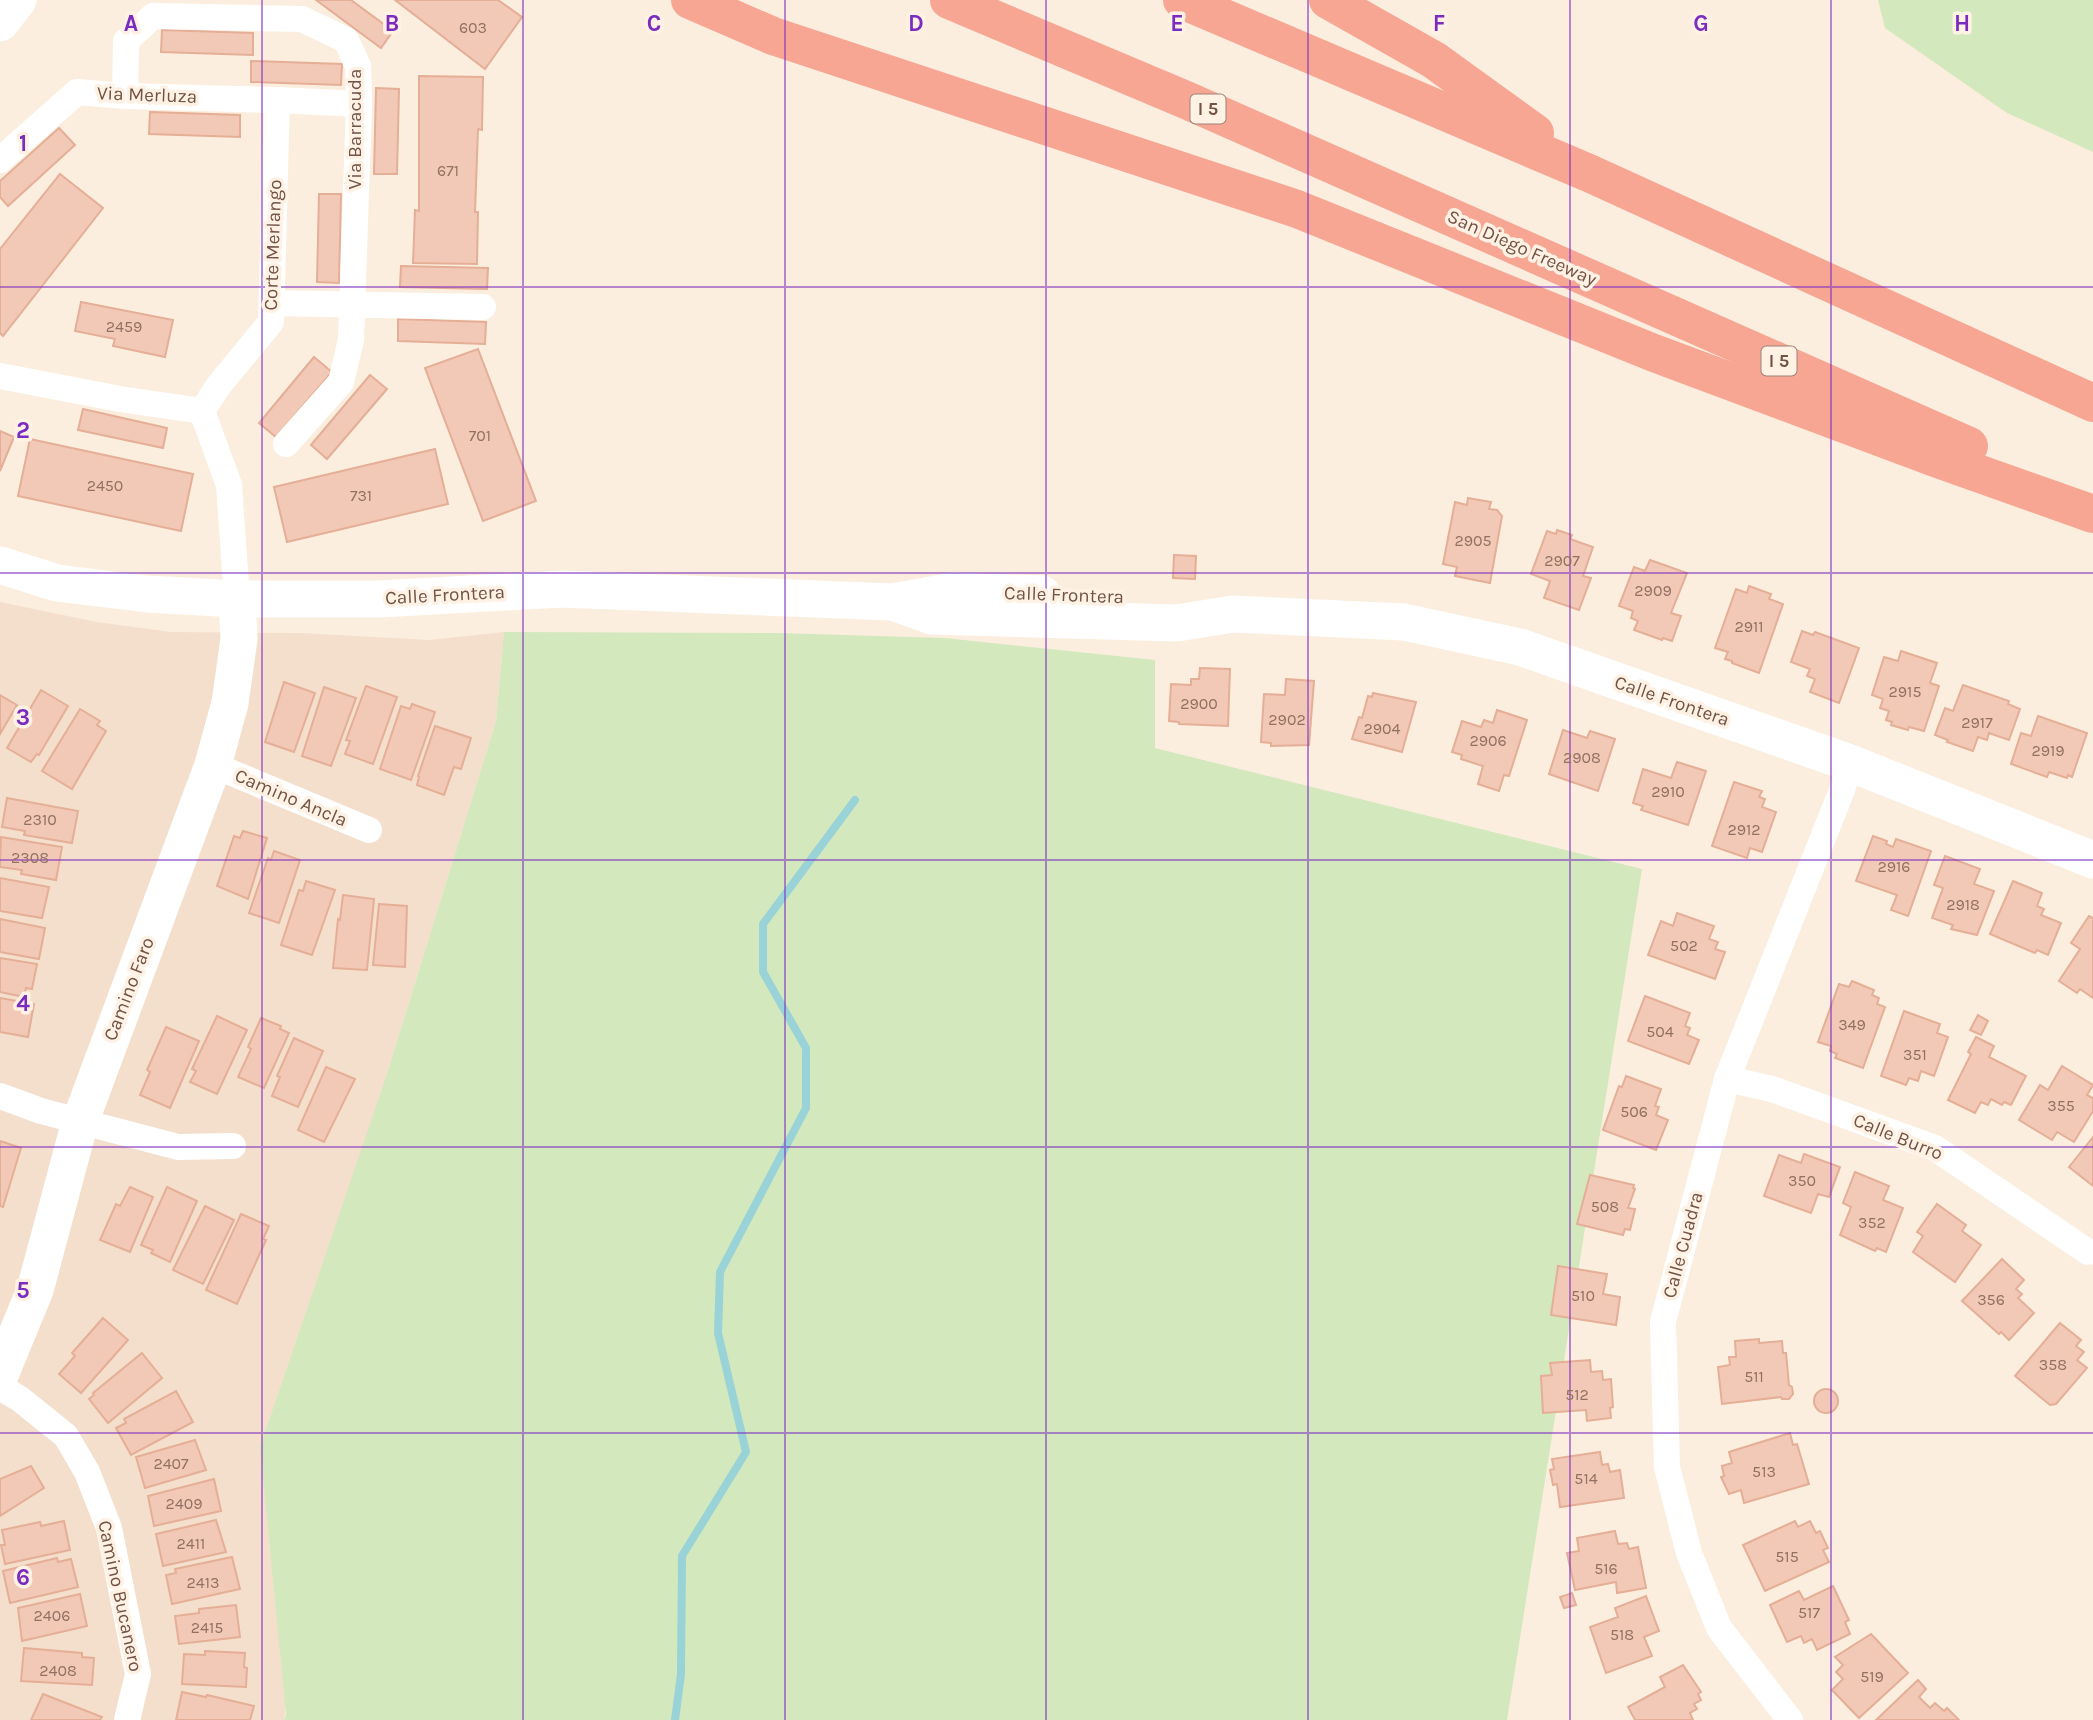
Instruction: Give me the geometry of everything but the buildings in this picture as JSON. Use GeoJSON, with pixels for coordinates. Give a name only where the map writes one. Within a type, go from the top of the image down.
{"type":"FeatureCollection","features":[{"type":"Feature","properties":{"kind":"highway"},"geometry":{"type":"LineString","coordinates":[[690,0],[773,36],[1297,209],[1654,353],[2093,514]]}},
{"type":"Feature","properties":{"kind":"highway"},"geometry":{"type":"LineString","coordinates":[[1182,0],[1591,174],[2093,403]]}},
{"type":"Feature","properties":{"kind":"highway"},"geometry":{"type":"LineString","coordinates":[[1328,0],[1434,60],[1591,174]]}},
{"type":"Feature","properties":{"kind":"highway","name":"San Diego Freeway"},"geometry":{"type":"LineString","coordinates":[[950,1],[1199,105],[2093,500]]}},
{"type":"Feature","properties":{"kind":"street"},"geometry":{"type":"LineString","coordinates":[[0,23],[18,0]]}},
{"type":"Feature","properties":{"kind":"street","name":"Via Barracuda"},"geometry":{"type":"LineString","coordinates":[[125,96],[126,41],[153,16],[302,19],[346,40],[358,66],[359,104],[351,340],[341,382],[286,444]]}},
{"type":"Feature","properties":{"kind":"street","name":"Via Merluza"},"geometry":{"type":"LineString","coordinates":[[0,160],[77,92],[277,100]]}},
{"type":"Feature","properties":{"kind":"street"},"geometry":{"type":"LineString","coordinates":[[277,100],[359,104]]}},
{"type":"Feature","properties":{"kind":"street","name":"Corte Merlango"},"geometry":{"type":"LineString","coordinates":[[202,411],[219,385],[271,322],[277,100]]}},
{"type":"Feature","properties":{"kind":"street"},"geometry":{"type":"LineString","coordinates":[[272,303],[483,307]]}},
{"type":"Feature","properties":{"kind":"street"},"geometry":{"type":"LineString","coordinates":[[0,376],[120,399],[202,411],[229,485],[237,599]]}},
{"type":"Feature","properties":{"kind":"street","name":"Calle Frontera"},"geometry":{"type":"LineString","coordinates":[[0,565],[57,583],[147,594],[237,599],[380,599],[561,589],[893,601],[953,591],[1203,600],[1233,614],[1404,622],[1520,648],[1850,763],[2093,860]]}},
{"type":"Feature","properties":{"kind":"street","name":"Camino Faro"},"geometry":{"type":"LineString","coordinates":[[0,1374],[35,1290],[80,1122],[213,765],[230,703],[239,639],[237,599]]}},
{"type":"Feature","properties":{"kind":"street","name":"Calle Cuadra"},"geometry":{"type":"LineString","coordinates":[[1790,1720],[1718,1628],[1689,1553],[1667,1467],[1663,1322],[1727,1079],[1842,790],[1850,763]]}},
{"type":"Feature","properties":{"kind":"street","name":"Camino Ancla"},"geometry":{"type":"LineString","coordinates":[[213,765],[369,831]]}},
{"type":"Feature","properties":{"kind":"street","name":"Calle Burro"},"geometry":{"type":"LineString","coordinates":[[1727,1079],[1772,1090],[1935,1148],[2088,1252]]}},
{"type":"Feature","properties":{"kind":"street"},"geometry":{"type":"LineString","coordinates":[[0,1096],[41,1111],[178,1147],[233,1146]]}},
{"type":"Feature","properties":{"kind":"street","name":"Camino Bucanero"},"geometry":{"type":"LineString","coordinates":[[0,1387],[20,1399],[66,1436],[87,1472],[109,1528],[138,1674],[127,1720]]}},
{"type":"Feature","properties":{"kind":"shaded area"},"geometry":{"type":"Polygon","coordinates":[[[0,602],[97,622],[171,632],[303,633],[429,640],[504,632],[496,721],[386,1077],[284,1720],[0,1720],[0,602]]]}},
{"type":"Feature","properties":{"kind":"green space"},"geometry":{"type":"Polygon","coordinates":[[[1878,0],[2093,0],[2093,152],[2007,113],[1885,28],[1878,0]]]}},
{"type":"Feature","properties":{"kind":"green space"},"geometry":{"type":"Polygon","coordinates":[[[504,632],[778,633],[945,638],[1155,660],[1155,748],[1642,869],[1507,1720],[284,1720],[286,1714],[260,1447],[386,1077],[496,721],[504,632]]]}},
{"type":"Feature","properties":{"kind":"waterway"},"geometry":{"type":"LineString","coordinates":[[675,1720],[681,1674],[682,1556],[746,1452],[718,1333],[720,1272],[806,1108],[806,1048],[763,972],[763,924],[855,800]]}}]}
